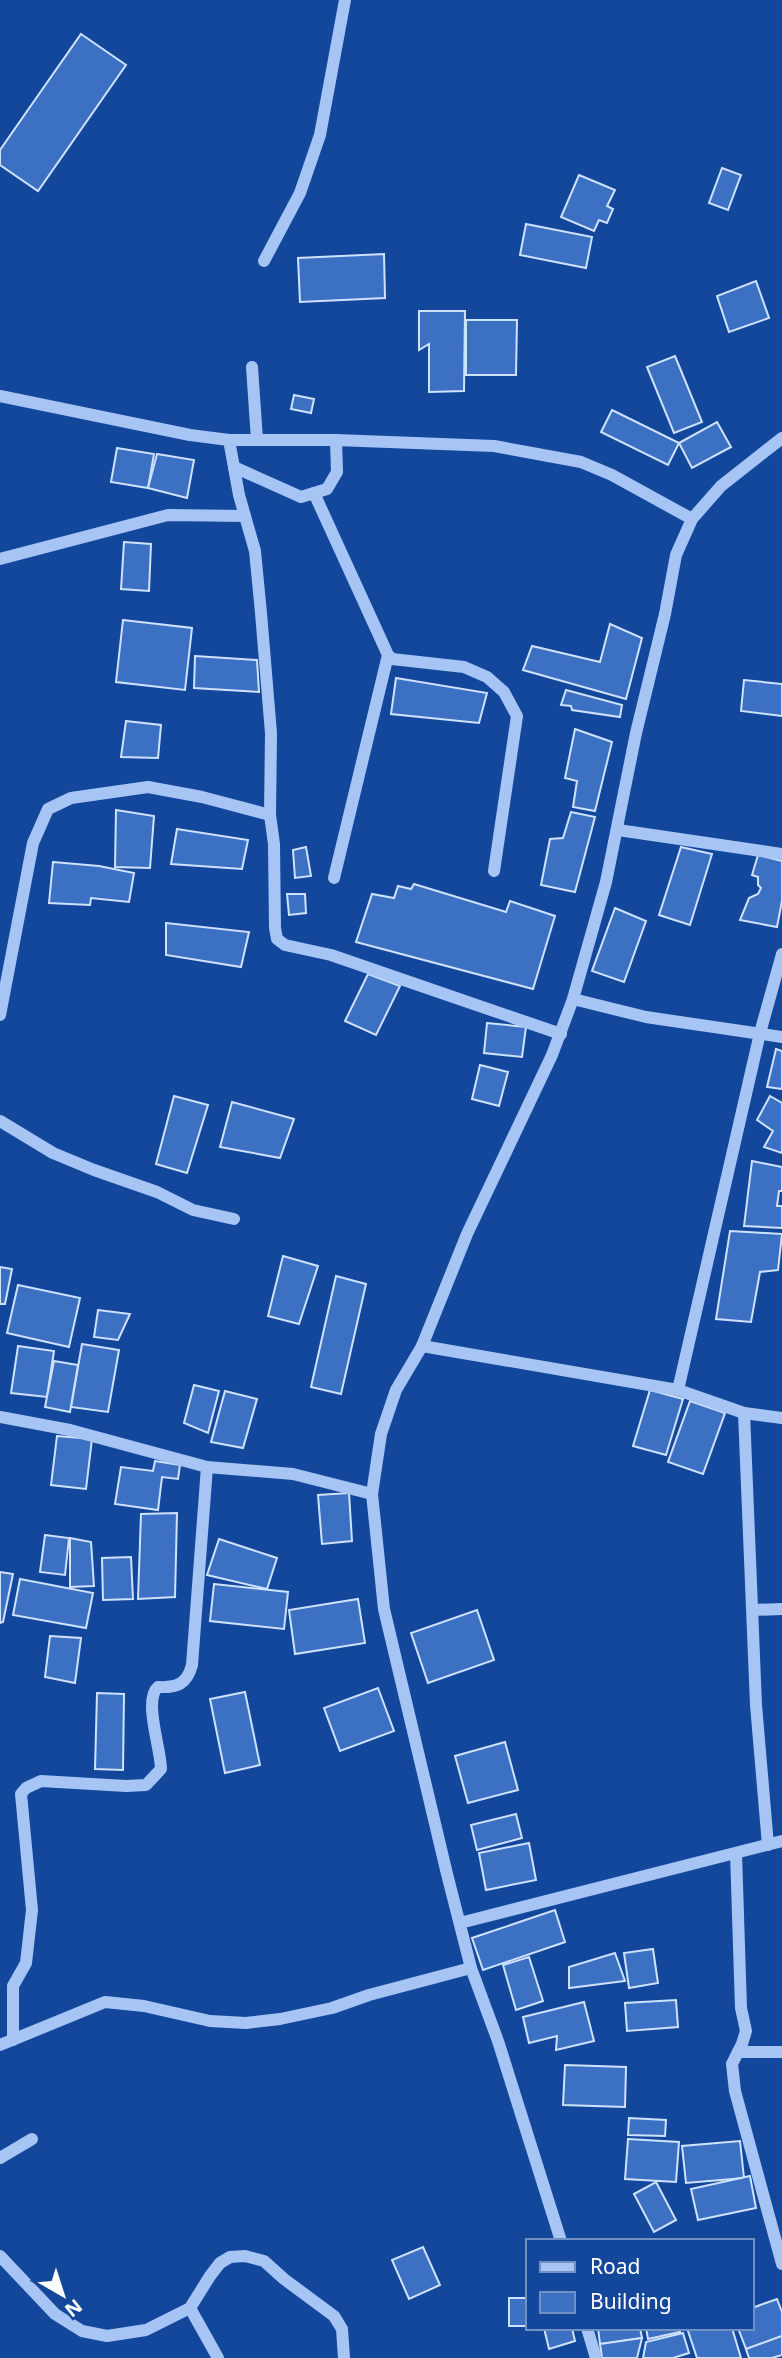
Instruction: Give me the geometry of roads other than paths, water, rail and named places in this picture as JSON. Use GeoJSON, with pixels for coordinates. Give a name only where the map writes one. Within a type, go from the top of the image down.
{"type":"FeatureCollection","features":[{"type":"Feature","properties":{"kind":"street"},"geometry":{"type":"LineString","coordinates":[[264,261],[300,193],[320,135],[345,0]]}},
{"type":"Feature","properties":{"kind":"street"},"geometry":{"type":"LineString","coordinates":[[252,367],[257,440]]}},
{"type":"Feature","properties":{"kind":"street"},"geometry":{"type":"LineString","coordinates":[[0,396],[164,430],[229,440],[336,440],[494,446],[581,462],[612,475],[692,519]]}},
{"type":"Feature","properties":{"kind":"street"},"geometry":{"type":"LineString","coordinates":[[560,2239],[498,2041],[471,1968],[384,1609],[372,1494],[381,1434],[396,1390],[422,1346],[467,1234],[514,1139],[561,1034],[573,999],[618,830],[636,733],[665,614],[676,555],[692,519],[721,486],[782,438]]}},
{"type":"Feature","properties":{"kind":"street"},"geometry":{"type":"LineString","coordinates":[[229,440],[255,551],[271,733],[270,815],[274,844],[277,939],[285,945],[331,955],[561,1034]]}},
{"type":"Feature","properties":{"kind":"street"},"geometry":{"type":"LineString","coordinates":[[234,467],[301,497],[327,489],[337,472],[336,440]]}},
{"type":"Feature","properties":{"kind":"street"},"geometry":{"type":"LineString","coordinates":[[314,493],[388,655],[392,659],[464,667],[487,677],[504,692],[517,716],[494,871]]}},
{"type":"Feature","properties":{"kind":"street"},"geometry":{"type":"LineString","coordinates":[[0,559],[168,515],[245,516]]}},
{"type":"Feature","properties":{"kind":"street"},"geometry":{"type":"LineString","coordinates":[[334,878],[388,655]]}},
{"type":"Feature","properties":{"kind":"street"},"geometry":{"type":"LineString","coordinates":[[0,1015],[30,853],[48,809],[71,798],[148,787],[202,797],[270,815]]}},
{"type":"Feature","properties":{"kind":"street"},"geometry":{"type":"LineString","coordinates":[[618,830],[782,854]]}},
{"type":"Feature","properties":{"kind":"street"},"geometry":{"type":"LineString","coordinates":[[678,1391],[760,1033],[782,954]]}},
{"type":"Feature","properties":{"kind":"street"},"geometry":{"type":"LineString","coordinates":[[573,999],[646,1017],[782,1037]]}},
{"type":"Feature","properties":{"kind":"street"},"geometry":{"type":"LineString","coordinates":[[0,1121],[53,1153],[93,1170],[157,1192],[194,1210],[234,1219]]}},
{"type":"Feature","properties":{"kind":"street"},"geometry":{"type":"LineString","coordinates":[[422,1346],[678,1391],[744,1413],[782,1418]]}},
{"type":"Feature","properties":{"kind":"street"},"geometry":{"type":"LineString","coordinates":[[744,1413],[756,1705],[768,1845]]}},
{"type":"Feature","properties":{"kind":"street"},"geometry":{"type":"LineString","coordinates":[[0,1418],[70,1430],[207,1467],[293,1474],[372,1494]]}},
{"type":"Feature","properties":{"kind":"street"},"geometry":{"type":"LineString","coordinates":[[13,2040],[13,1986],[26,1963],[32,1910],[21,1794],[26,1788],[41,1781],[146,1785],[161,1769],[151,1703],[153,1690],[158,1687],[173,1688],[184,1683],[192,1665],[207,1467]]}},
{"type":"Feature","properties":{"kind":"street"},"geometry":{"type":"LineString","coordinates":[[753,1610],[782,1609]]}},
{"type":"Feature","properties":{"kind":"street"},"geometry":{"type":"LineString","coordinates":[[460,1923],[782,1841]]}},
{"type":"Feature","properties":{"kind":"street"},"geometry":{"type":"LineString","coordinates":[[736,1853],[740,1996],[746,2031],[732,2064],[735,2091],[782,2264]]}},
{"type":"Feature","properties":{"kind":"street"},"geometry":{"type":"LineString","coordinates":[[0,2045],[105,2002],[144,2006],[210,2021],[246,2023],[332,2008],[369,1995],[471,1968]]}},
{"type":"Feature","properties":{"kind":"street"},"geometry":{"type":"LineString","coordinates":[[738,2052],[782,2052]]}},
{"type":"Feature","properties":{"kind":"street"},"geometry":{"type":"LineString","coordinates":[[0,2158],[32,2139]]}},
{"type":"Feature","properties":{"kind":"street"},"geometry":{"type":"LineString","coordinates":[[0,2256],[55,2314],[82,2331],[107,2336],[146,2330],[190,2308],[220,2263],[230,2258],[245,2256],[264,2261],[334,2316],[342,2329],[344,2358]]}},
{"type":"Feature","properties":{"kind":"street"},"geometry":{"type":"LineString","coordinates":[[190,2308],[218,2358]]}},
{"type":"Feature","properties":{"kind":"street"},"geometry":{"type":"LineString","coordinates":[[588,2330],[596,2358]]}}]}
